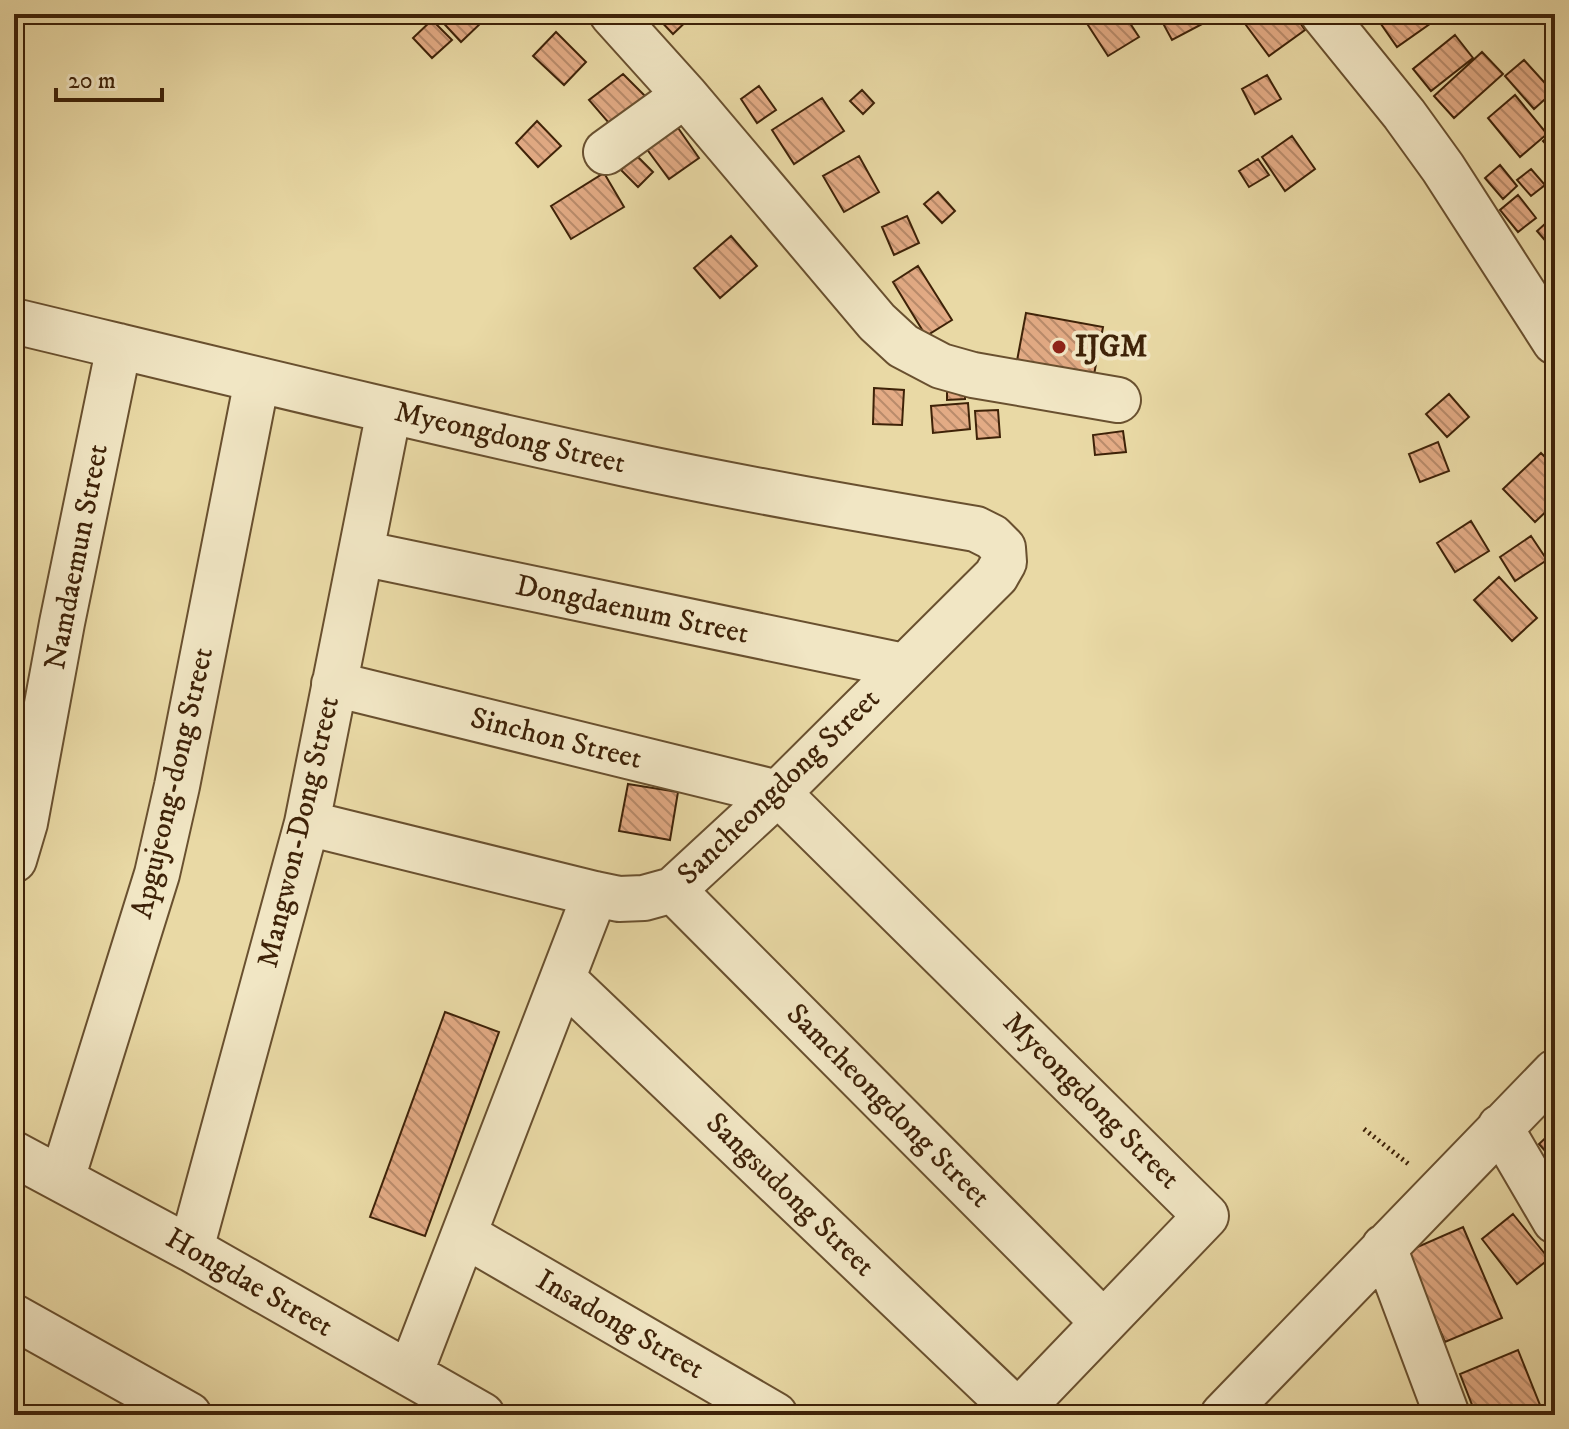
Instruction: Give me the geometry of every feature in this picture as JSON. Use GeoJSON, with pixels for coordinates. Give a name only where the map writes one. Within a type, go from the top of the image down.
{"type":"FeatureCollection","features":[{"type":"Feature","properties":{"kind":"street"},"geometry":{"type":"LineString","coordinates":[[612,14],[685,95],[877,322],[903,346],[941,366],[973,375],[1118,400]]}},
{"type":"Feature","properties":{"kind":"street"},"geometry":{"type":"LineString","coordinates":[[1323,14],[1404,114],[1443,168],[1555,342]]}},
{"type":"Feature","properties":{"kind":"street"},"geometry":{"type":"LineString","coordinates":[[606,152],[685,95]]}},
{"type":"Feature","properties":{"kind":"street","name":"Myeongdong Street"},"geometry":{"type":"LineString","coordinates":[[14,321],[626,464],[976,529],[992,537],[1003,548]]}},
{"type":"Feature","properties":{"kind":"street","name":"Namdaemun Street"},"geometry":{"type":"LineString","coordinates":[[14,860],[25,823],[119,346]]}},
{"type":"Feature","properties":{"kind":"street","name":"Apgujeong-dong Street"},"geometry":{"type":"LineString","coordinates":[[62,1179],[157,874],[257,380]]}},
{"type":"Feature","properties":{"kind":"street","name":"Mangwon-Dong Street"},"geometry":{"type":"LineString","coordinates":[[191,1249],[307,823],[389,411]]}},
{"type":"Feature","properties":{"kind":"street","name":"Sancheongdong Street"},"geometry":{"type":"LineString","coordinates":[[307,823],[619,899],[644,898],[673,890],[778,793],[996,576],[1004,562],[1003,548]]}},
{"type":"Feature","properties":{"kind":"street","name":"Dongdaenum Street"},"geometry":{"type":"LineString","coordinates":[[361,553],[904,666]]}},
{"type":"Feature","properties":{"kind":"street","name":"Sinchon Street"},"geometry":{"type":"LineString","coordinates":[[334,684],[778,793]]}},
{"type":"Feature","properties":{"kind":"street","name":"Myeongdong Street"},"geometry":{"type":"LineString","coordinates":[[778,793],[1206,1216],[1016,1414]]}},
{"type":"Feature","properties":{"kind":"street","name":"Samcheongdong Street"},"geometry":{"type":"LineString","coordinates":[[673,890],[1103,1322]]}},
{"type":"Feature","properties":{"kind":"street"},"geometry":{"type":"LineString","coordinates":[[410,1374],[595,894]]}},
{"type":"Feature","properties":{"kind":"street","name":"Sangsudong Street"},"geometry":{"type":"LineString","coordinates":[[563,979],[1016,1414]]}},
{"type":"Feature","properties":{"kind":"street"},"geometry":{"type":"LineString","coordinates":[[1223,1415],[1555,1072]]}},
{"type":"Feature","properties":{"kind":"street"},"geometry":{"type":"LineString","coordinates":[[1500,1127],[1555,1221]]}},
{"type":"Feature","properties":{"kind":"street","name":"Hongdae Street"},"geometry":{"type":"LineString","coordinates":[[14,1154],[191,1249],[482,1415]]}},
{"type":"Feature","properties":{"kind":"street","name":"Insadong Street"},"geometry":{"type":"LineString","coordinates":[[465,1235],[775,1415]]}},
{"type":"Feature","properties":{"kind":"street"},"geometry":{"type":"LineString","coordinates":[[1384,1247],[1447,1415]]}},
{"type":"Feature","properties":{"kind":"street"},"geometry":{"type":"LineString","coordinates":[[14,1317],[189,1415]]}},
{"type":"Feature","properties":{"kind":"path"},"geometry":{"type":"LineString","coordinates":[[1364,1129],[1440,1190]]}},
{"type":"Feature","properties":{"kind":"building"},"geometry":{"type":"Polygon","coordinates":[[[435,14],[475,14],[482,22],[461,42],[435,14]]]}},
{"type":"Feature","properties":{"kind":"building"},"geometry":{"type":"Polygon","coordinates":[[[654,14],[694,14],[673,34],[654,14]]]}},
{"type":"Feature","properties":{"kind":"building"},"geometry":{"type":"Polygon","coordinates":[[[1098,14],[1124,14],[1139,37],[1108,56],[1086,22],[1098,14]]]}},
{"type":"Feature","properties":{"kind":"building"},"geometry":{"type":"Polygon","coordinates":[[[1158,14],[1221,14],[1172,40],[1158,14]]]}},
{"type":"Feature","properties":{"kind":"building"},"geometry":{"type":"Polygon","coordinates":[[[1244,14],[1294,14],[1305,30],[1269,56],[1240,17],[1244,14]]]}},
{"type":"Feature","properties":{"kind":"building"},"geometry":{"type":"Polygon","coordinates":[[[1374,14],[1444,14],[1397,47],[1374,14]]]}},
{"type":"Feature","properties":{"kind":"building"},"geometry":{"type":"Polygon","coordinates":[[[432,20],[452,40],[432,58],[413,38],[432,20]]]}},
{"type":"Feature","properties":{"kind":"building"},"geometry":{"type":"Polygon","coordinates":[[[556,32],[586,62],[564,85],[533,56],[556,32]]]}},
{"type":"Feature","properties":{"kind":"building"},"geometry":{"type":"Polygon","coordinates":[[[1455,35],[1473,58],[1431,91],[1413,69],[1455,35]]]}},
{"type":"Feature","properties":{"kind":"building"},"geometry":{"type":"Polygon","coordinates":[[[1482,52],[1503,74],[1454,118],[1434,96],[1482,52]]]}},
{"type":"Feature","properties":{"kind":"building"},"geometry":{"type":"Polygon","coordinates":[[[1524,60],[1553,92],[1534,109],[1505,76],[1524,60]]]}},
{"type":"Feature","properties":{"kind":"building"},"geometry":{"type":"Polygon","coordinates":[[[623,74],[650,101],[614,129],[589,100],[623,74]]]}},
{"type":"Feature","properties":{"kind":"building"},"geometry":{"type":"Polygon","coordinates":[[[1267,75],[1281,99],[1255,114],[1242,89],[1267,75]]]}},
{"type":"Feature","properties":{"kind":"building"},"geometry":{"type":"Polygon","coordinates":[[[759,86],[776,110],[757,123],[741,99],[759,86]]]}},
{"type":"Feature","properties":{"kind":"building"},"geometry":{"type":"Polygon","coordinates":[[[862,90],[874,103],[863,114],[850,101],[862,90]]]}},
{"type":"Feature","properties":{"kind":"building"},"geometry":{"type":"Polygon","coordinates":[[[1515,95],[1547,134],[1520,157],[1488,118],[1515,95]]]}},
{"type":"Feature","properties":{"kind":"building"},"geometry":{"type":"Polygon","coordinates":[[[822,98],[844,131],[794,164],[772,130],[822,98]]]}},
{"type":"Feature","properties":{"kind":"building"},"geometry":{"type":"Polygon","coordinates":[[[537,121],[561,146],[538,167],[516,143],[537,121]]]}},
{"type":"Feature","properties":{"kind":"building"},"geometry":{"type":"Polygon","coordinates":[[[676,125],[699,158],[669,179],[646,148],[676,125]]]}},
{"type":"Feature","properties":{"kind":"building"},"geometry":{"type":"Polygon","coordinates":[[[1555,131],[1555,154],[1543,141],[1555,131]]]}},
{"type":"Feature","properties":{"kind":"building"},"geometry":{"type":"Polygon","coordinates":[[[1292,136],[1315,169],[1285,191],[1262,157],[1292,136]]]}},
{"type":"Feature","properties":{"kind":"building"},"geometry":{"type":"Polygon","coordinates":[[[636,155],[653,172],[638,187],[621,170],[636,155]]]}},
{"type":"Feature","properties":{"kind":"building"},"geometry":{"type":"Polygon","coordinates":[[[859,156],[879,192],[844,212],[823,176],[859,156]]]}},
{"type":"Feature","properties":{"kind":"building"},"geometry":{"type":"Polygon","coordinates":[[[1258,159],[1269,175],[1249,187],[1239,171],[1258,159]]]}},
{"type":"Feature","properties":{"kind":"building"},"geometry":{"type":"Polygon","coordinates":[[[1500,165],[1517,186],[1503,199],[1485,178],[1500,165]]]}},
{"type":"Feature","properties":{"kind":"building"},"geometry":{"type":"Polygon","coordinates":[[[1531,169],[1545,185],[1531,196],[1517,180],[1531,169]]]}},
{"type":"Feature","properties":{"kind":"building"},"geometry":{"type":"Polygon","coordinates":[[[604,173],[624,207],[571,239],[551,206],[604,173]]]}},
{"type":"Feature","properties":{"kind":"building"},"geometry":{"type":"Polygon","coordinates":[[[938,192],[955,211],[942,223],[924,204],[938,192]]]}},
{"type":"Feature","properties":{"kind":"building"},"geometry":{"type":"Polygon","coordinates":[[[1518,195],[1536,218],[1518,232],[1500,210],[1518,195]]]}},
{"type":"Feature","properties":{"kind":"building"},"geometry":{"type":"Polygon","coordinates":[[[1555,215],[1555,252],[1537,231],[1555,215]]]}},
{"type":"Feature","properties":{"kind":"building"},"geometry":{"type":"Polygon","coordinates":[[[907,216],[919,243],[894,255],[882,227],[907,216]]]}},
{"type":"Feature","properties":{"kind":"building"},"geometry":{"type":"Polygon","coordinates":[[[731,236],[757,266],[720,298],[694,268],[731,236]]]}},
{"type":"Feature","properties":{"kind":"building"},"geometry":{"type":"Polygon","coordinates":[[[918,266],[952,320],[926,336],[893,282],[918,266]]]}},
{"type":"Feature","properties":{"kind":"building"},"geometry":{"type":"Polygon","coordinates":[[[1026,313],[1103,327],[1093,380],[1016,366],[1026,313]]]}},
{"type":"Feature","properties":{"kind":"building"},"geometry":{"type":"Polygon","coordinates":[[[874,388],[904,390],[902,425],[873,424],[874,388]]]}},
{"type":"Feature","properties":{"kind":"building"},"geometry":{"type":"Polygon","coordinates":[[[965,389],[965,399],[947,400],[947,390],[965,389]]]}},
{"type":"Feature","properties":{"kind":"building"},"geometry":{"type":"Polygon","coordinates":[[[1449,394],[1469,417],[1447,437],[1426,414],[1449,394]]]}},
{"type":"Feature","properties":{"kind":"building"},"geometry":{"type":"Polygon","coordinates":[[[968,403],[970,429],[933,433],[931,406],[968,403]]]}},
{"type":"Feature","properties":{"kind":"building"},"geometry":{"type":"Polygon","coordinates":[[[998,410],[1000,437],[977,439],[975,411],[998,410]]]}},
{"type":"Feature","properties":{"kind":"building"},"geometry":{"type":"Polygon","coordinates":[[[1123,431],[1126,452],[1095,455],[1093,435],[1123,431]]]}},
{"type":"Feature","properties":{"kind":"building"},"geometry":{"type":"Polygon","coordinates":[[[1438,442],[1449,471],[1420,482],[1409,454],[1438,442]]]}},
{"type":"Feature","properties":{"kind":"building"},"geometry":{"type":"Polygon","coordinates":[[[1541,453],[1555,467],[1555,503],[1535,522],[1503,489],[1541,453]]]}},
{"type":"Feature","properties":{"kind":"building"},"geometry":{"type":"Polygon","coordinates":[[[1471,521],[1489,551],[1455,572],[1437,543],[1471,521]]]}},
{"type":"Feature","properties":{"kind":"building"},"geometry":{"type":"Polygon","coordinates":[[[1531,536],[1547,560],[1515,581],[1500,557],[1531,536]]]}},
{"type":"Feature","properties":{"kind":"building"},"geometry":{"type":"Polygon","coordinates":[[[1499,577],[1537,618],[1512,641],[1474,600],[1499,577]]]}},
{"type":"Feature","properties":{"kind":"building"},"geometry":{"type":"Polygon","coordinates":[[[628,784],[678,792],[670,840],[619,831],[628,784]]]}},
{"type":"Feature","properties":{"kind":"building"},"geometry":{"type":"Polygon","coordinates":[[[445,1012],[499,1032],[425,1236],[370,1217],[445,1012]]]}},
{"type":"Feature","properties":{"kind":"building"},"geometry":{"type":"Polygon","coordinates":[[[1555,1129],[1555,1162],[1539,1144],[1555,1129]]]}},
{"type":"Feature","properties":{"kind":"building"},"geometry":{"type":"Polygon","coordinates":[[[1513,1214],[1549,1259],[1517,1284],[1482,1239],[1513,1214]]]}},
{"type":"Feature","properties":{"kind":"building"},"geometry":{"type":"Polygon","coordinates":[[[1463,1227],[1502,1318],[1445,1342],[1406,1252],[1463,1227]]]}},
{"type":"Feature","properties":{"kind":"building"},"geometry":{"type":"Polygon","coordinates":[[[1518,1350],[1544,1415],[1476,1415],[1460,1374],[1518,1350]]]}},
{"type":"Feature","properties":{"kind":"place","name":"IJGM"},"geometry":{"type":"Point","coordinates":[1059,347]}}]}
